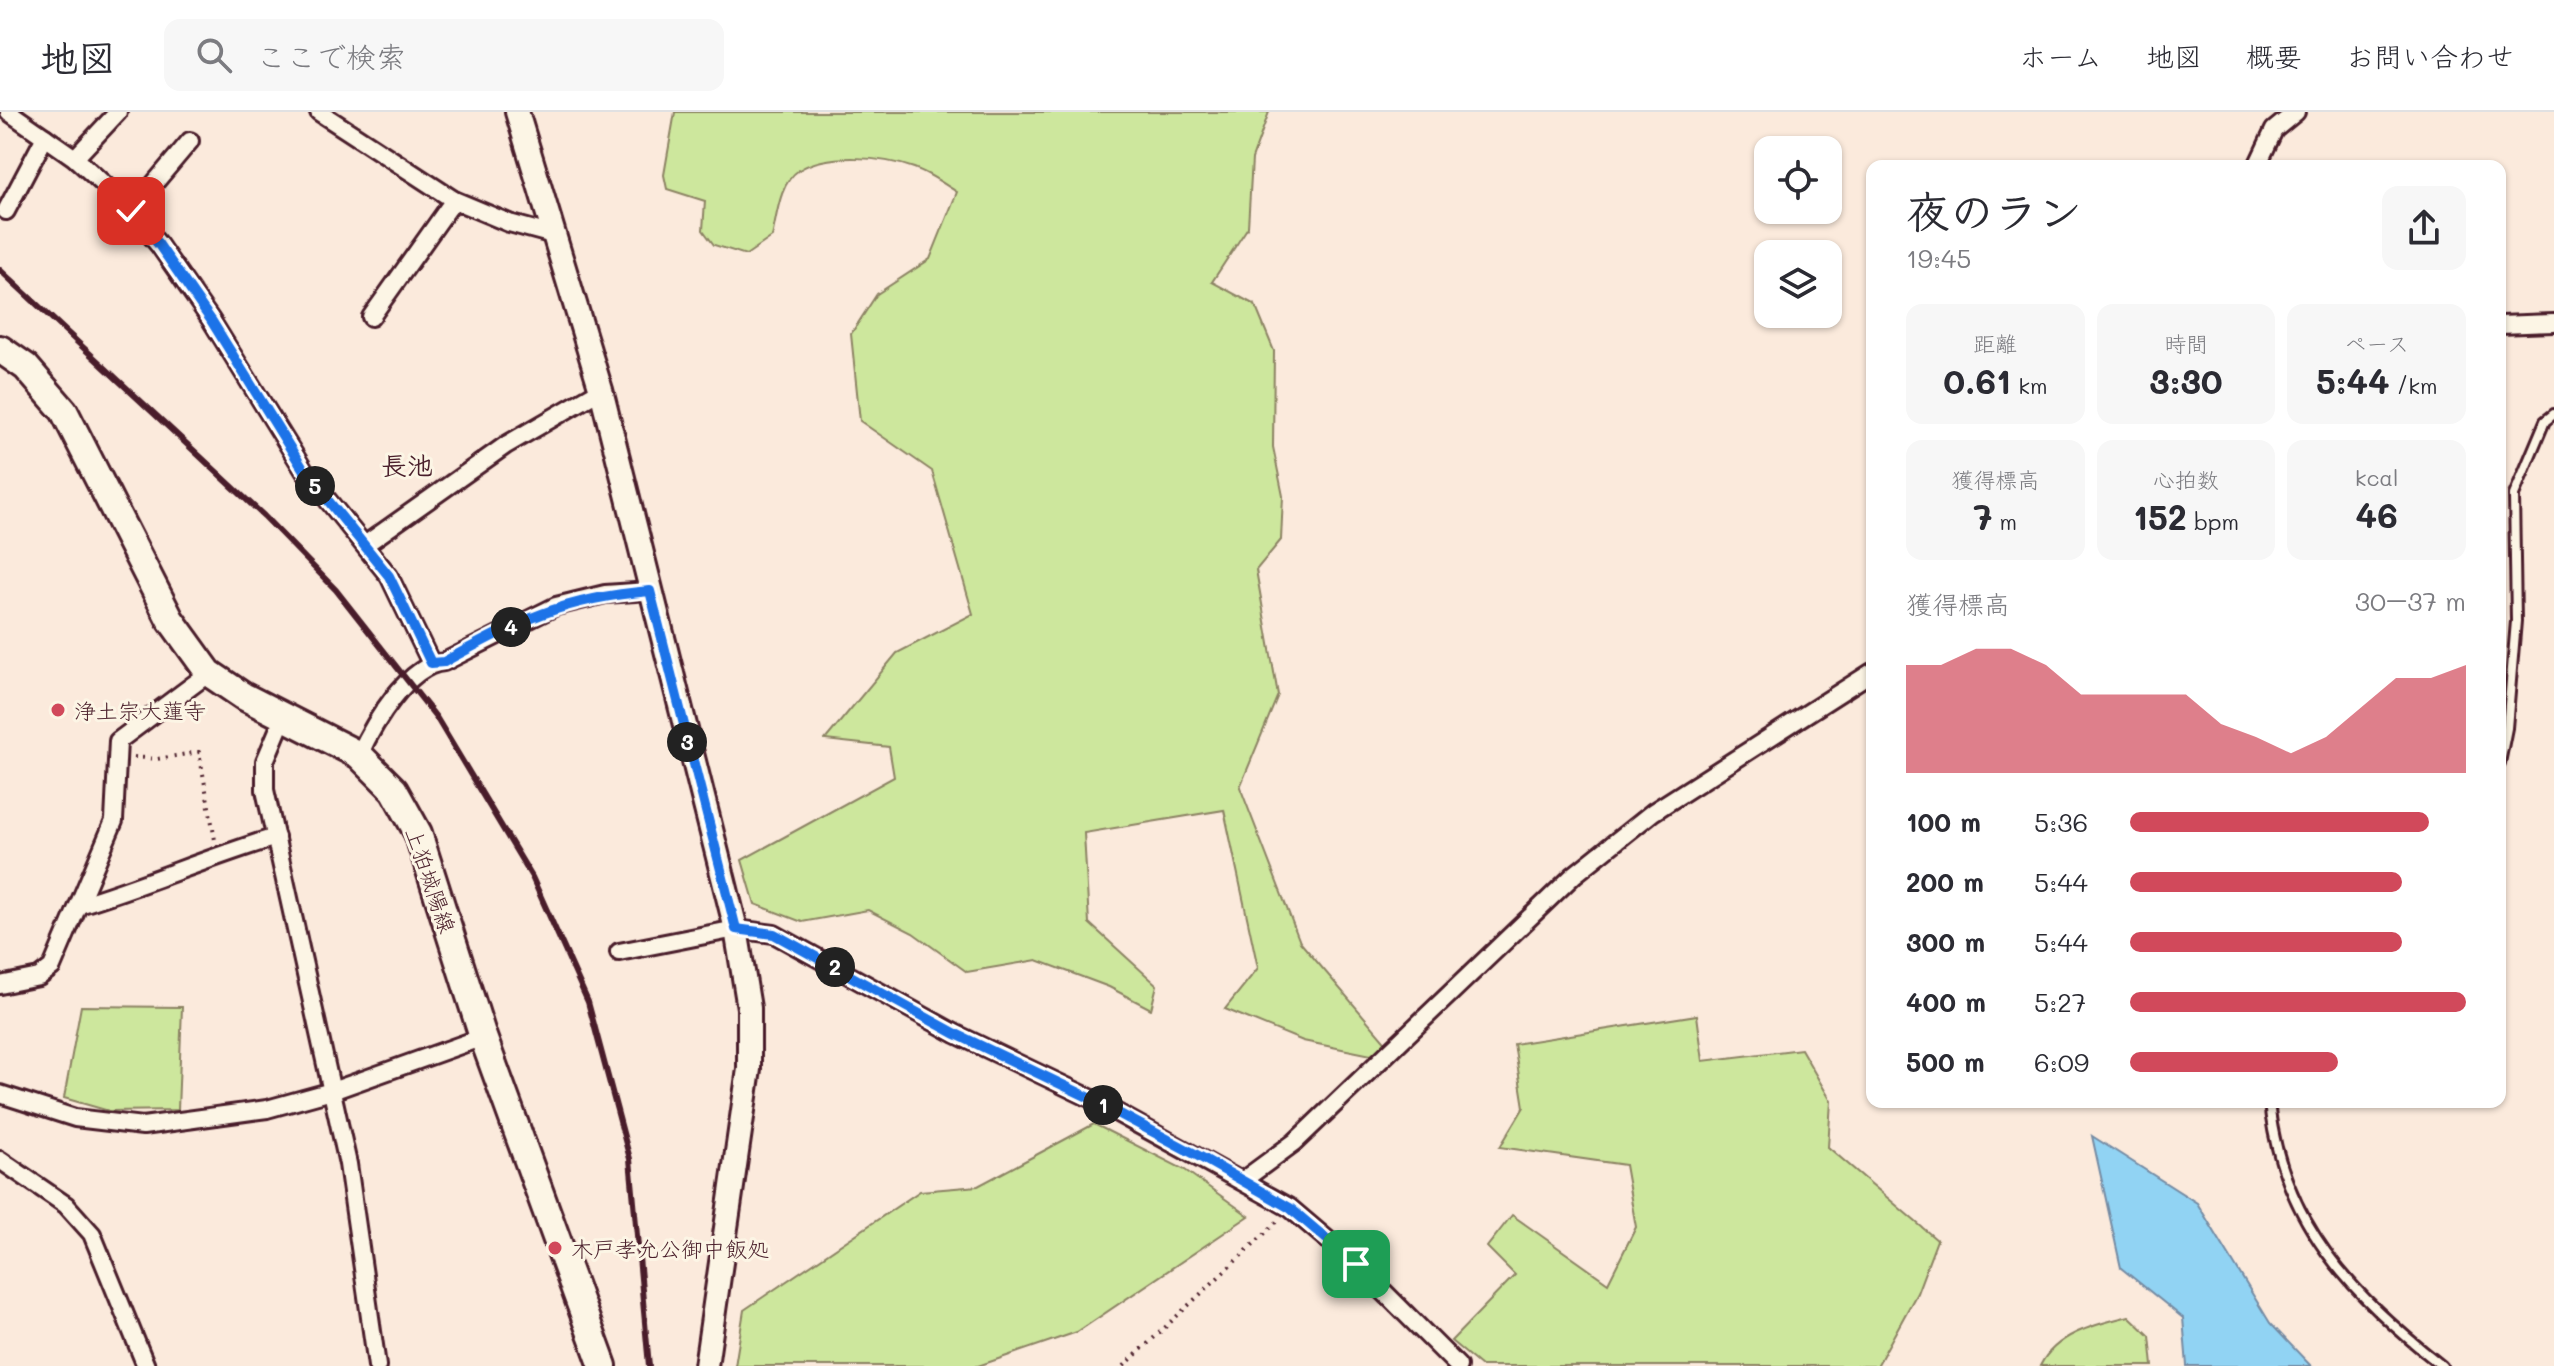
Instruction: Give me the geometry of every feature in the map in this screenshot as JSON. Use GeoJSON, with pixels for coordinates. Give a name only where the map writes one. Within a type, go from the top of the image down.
{"type":"FeatureCollection","features":[{"type":"Feature","properties":{"kind":"main road","name":"上狛城陽線"},"geometry":{"type":"LineString","coordinates":[[0,349],[26,367],[64,411],[170,619],[209,673],[243,696],[359,755],[394,790],[418,833],[483,1037],[603,1366]]}},
{"type":"Feature","properties":{"kind":"street"},"geometry":{"type":"LineString","coordinates":[[9,112],[75,158],[131,211],[159,245],[211,320],[305,472],[342,523],[366,544],[389,576],[431,663]]}},
{"type":"Feature","properties":{"kind":"street"},"geometry":{"type":"LineString","coordinates":[[75,158],[118,112]]}},
{"type":"Feature","properties":{"kind":"street"},"geometry":{"type":"LineString","coordinates":[[319,112],[454,200],[509,223],[557,236]]}},
{"type":"Feature","properties":{"kind":"street"},"geometry":{"type":"LineString","coordinates":[[517,112],[557,236],[601,390],[736,929],[749,1008],[749,1069],[706,1366]]}},
{"type":"Feature","properties":{"kind":"street"},"geometry":{"type":"LineString","coordinates":[[2260,160],[2274,130],[2296,112]]}},
{"type":"Feature","properties":{"kind":"street"},"geometry":{"type":"LineString","coordinates":[[6,211],[45,137]]}},
{"type":"Feature","properties":{"kind":"street"},"geometry":{"type":"LineString","coordinates":[[131,211],[190,141]]}},
{"type":"Feature","properties":{"kind":"street"},"geometry":{"type":"LineString","coordinates":[[371,317],[454,200]]}},
{"type":"Feature","properties":{"kind":"street"},"geometry":{"type":"LineString","coordinates":[[2506,325],[2554,323]]}},
{"type":"Feature","properties":{"kind":"street"},"geometry":{"type":"LineString","coordinates":[[366,544],[506,445],[601,390]]}},
{"type":"Feature","properties":{"kind":"street"},"geometry":{"type":"LineString","coordinates":[[359,755],[375,722],[392,700],[431,663],[444,662],[556,606],[605,594],[650,591]]}},
{"type":"Feature","properties":{"kind":"street"},"geometry":{"type":"LineString","coordinates":[[0,985],[39,977],[52,967],[114,821],[118,741],[209,673]]}},
{"type":"Feature","properties":{"kind":"street"},"geometry":{"type":"LineString","coordinates":[[1242,1181],[1295,1142],[1574,875],[1653,812],[1866,676]]}},
{"type":"Feature","properties":{"kind":"street"},"geometry":{"type":"LineString","coordinates":[[284,716],[265,761],[265,790],[348,1164],[377,1366]]}},
{"type":"Feature","properties":{"kind":"street"},"geometry":{"type":"LineString","coordinates":[[79,905],[133,889],[218,854],[276,837]]}},
{"type":"Feature","properties":{"kind":"street"},"geometry":{"type":"LineString","coordinates":[[619,952],[736,929],[774,934],[956,1034],[1090,1098],[1290,1208],[1356,1264],[1458,1366]]}},
{"type":"Feature","properties":{"kind":"street"},"geometry":{"type":"LineString","coordinates":[[0,1094],[75,1118],[143,1126],[267,1109],[332,1091],[483,1037]]}},
{"type":"Feature","properties":{"kind":"street"},"geometry":{"type":"LineString","coordinates":[[0,1160],[66,1205],[92,1234],[146,1366]]}},
{"type":"Feature","properties":{"kind":"lane"},"geometry":{"type":"LineString","coordinates":[[2506,733],[2516,621],[2514,495],[2545,421],[2554,414]]}},
{"type":"Feature","properties":{"kind":"lane"},"geometry":{"type":"LineString","coordinates":[[2270,1108],[2272,1134],[2284,1177],[2316,1242],[2383,1320],[2442,1366]]}},
{"type":"Feature","properties":{"kind":"path"},"geometry":{"type":"LineString","coordinates":[[118,755],[157,759],[199,752],[218,854]]}},
{"type":"Feature","properties":{"kind":"path"},"geometry":{"type":"LineString","coordinates":[[1124,1366],[1290,1208]]}},
{"type":"Feature","properties":{"kind":"green space"},"geometry":{"type":"Polygon","coordinates":[[[675,112],[1269,112],[1252,159],[1248,227],[1212,282],[1255,305],[1274,351],[1273,447],[1283,496],[1281,540],[1256,570],[1278,695],[1240,787],[1300,942],[1389,1046],[1376,1056],[1303,1041],[1225,1009],[1258,968],[1224,810],[1084,833],[1089,923],[1157,985],[1151,1009],[1109,987],[1037,960],[967,972],[913,933],[868,910],[802,922],[755,904],[742,860],[894,777],[889,747],[825,740],[897,653],[973,614],[932,471],[860,421],[851,334],[877,294],[930,259],[957,192],[920,170],[887,161],[856,158],[811,164],[799,170],[787,183],[772,237],[746,255],[714,245],[703,230],[705,201],[667,189],[664,175],[675,112]]]}},
{"type":"Feature","properties":{"kind":"green space"},"geometry":{"type":"Polygon","coordinates":[[[81,1006],[182,1007],[178,1110],[109,1111],[64,1098],[81,1006]]]}},
{"type":"Feature","properties":{"kind":"green space"},"geometry":{"type":"Polygon","coordinates":[[[1697,1015],[1703,1061],[1801,1049],[1831,1101],[1828,1147],[1937,1240],[1917,1293],[1877,1366],[1481,1366],[1451,1341],[1515,1275],[1487,1247],[1512,1215],[1608,1283],[1636,1227],[1625,1165],[1500,1147],[1524,1107],[1514,1044],[1697,1015]]]}},
{"type":"Feature","properties":{"kind":"green space"},"geometry":{"type":"Polygon","coordinates":[[[1094,1124],[1185,1170],[1249,1216],[1077,1332],[978,1366],[735,1366],[744,1310],[920,1191],[978,1186],[1094,1124]]]}},
{"type":"Feature","properties":{"kind":"green space"},"geometry":{"type":"Polygon","coordinates":[[[2129,1316],[2150,1336],[2153,1366],[2040,1366],[2056,1345],[2067,1338],[2129,1316]]]}},
{"type":"Feature","properties":{"kind":"water"},"geometry":{"type":"Polygon","coordinates":[[[2092,1136],[2197,1203],[2270,1323],[2311,1366],[2187,1366],[2183,1318],[2121,1268],[2092,1136]]]}},
{"type":"Feature","properties":{"kind":"railway"},"geometry":{"type":"LineString","coordinates":[[0,270],[264,516],[336,590],[436,717],[532,877],[588,1002],[630,1159],[649,1366]]}},
{"type":"Feature","properties":{"kind":"place","name":"浄土宗大蓮寺"},"geometry":{"type":"Point","coordinates":[58,710]}},
{"type":"Feature","properties":{"kind":"place","name":"木戸孝允公御中飯処"},"geometry":{"type":"Point","coordinates":[555,1248]}},
{"type":"Feature","properties":{"kind":"district","name":"長池"},"geometry":{"type":"Point","coordinates":[407,465]}},
{"type":"Feature","properties":{"kind":"route"},"geometry":{"type":"LineString","coordinates":[[131,211],[159,245],[211,320],[256,398],[305,472],[342,523],[366,544],[389,576],[431,663],[444,662],[556,606],[605,594],[650,591],[736,929],[774,934],[956,1034],[1090,1098],[1206,1160],[1290,1208],[1356,1264]]}}]}
